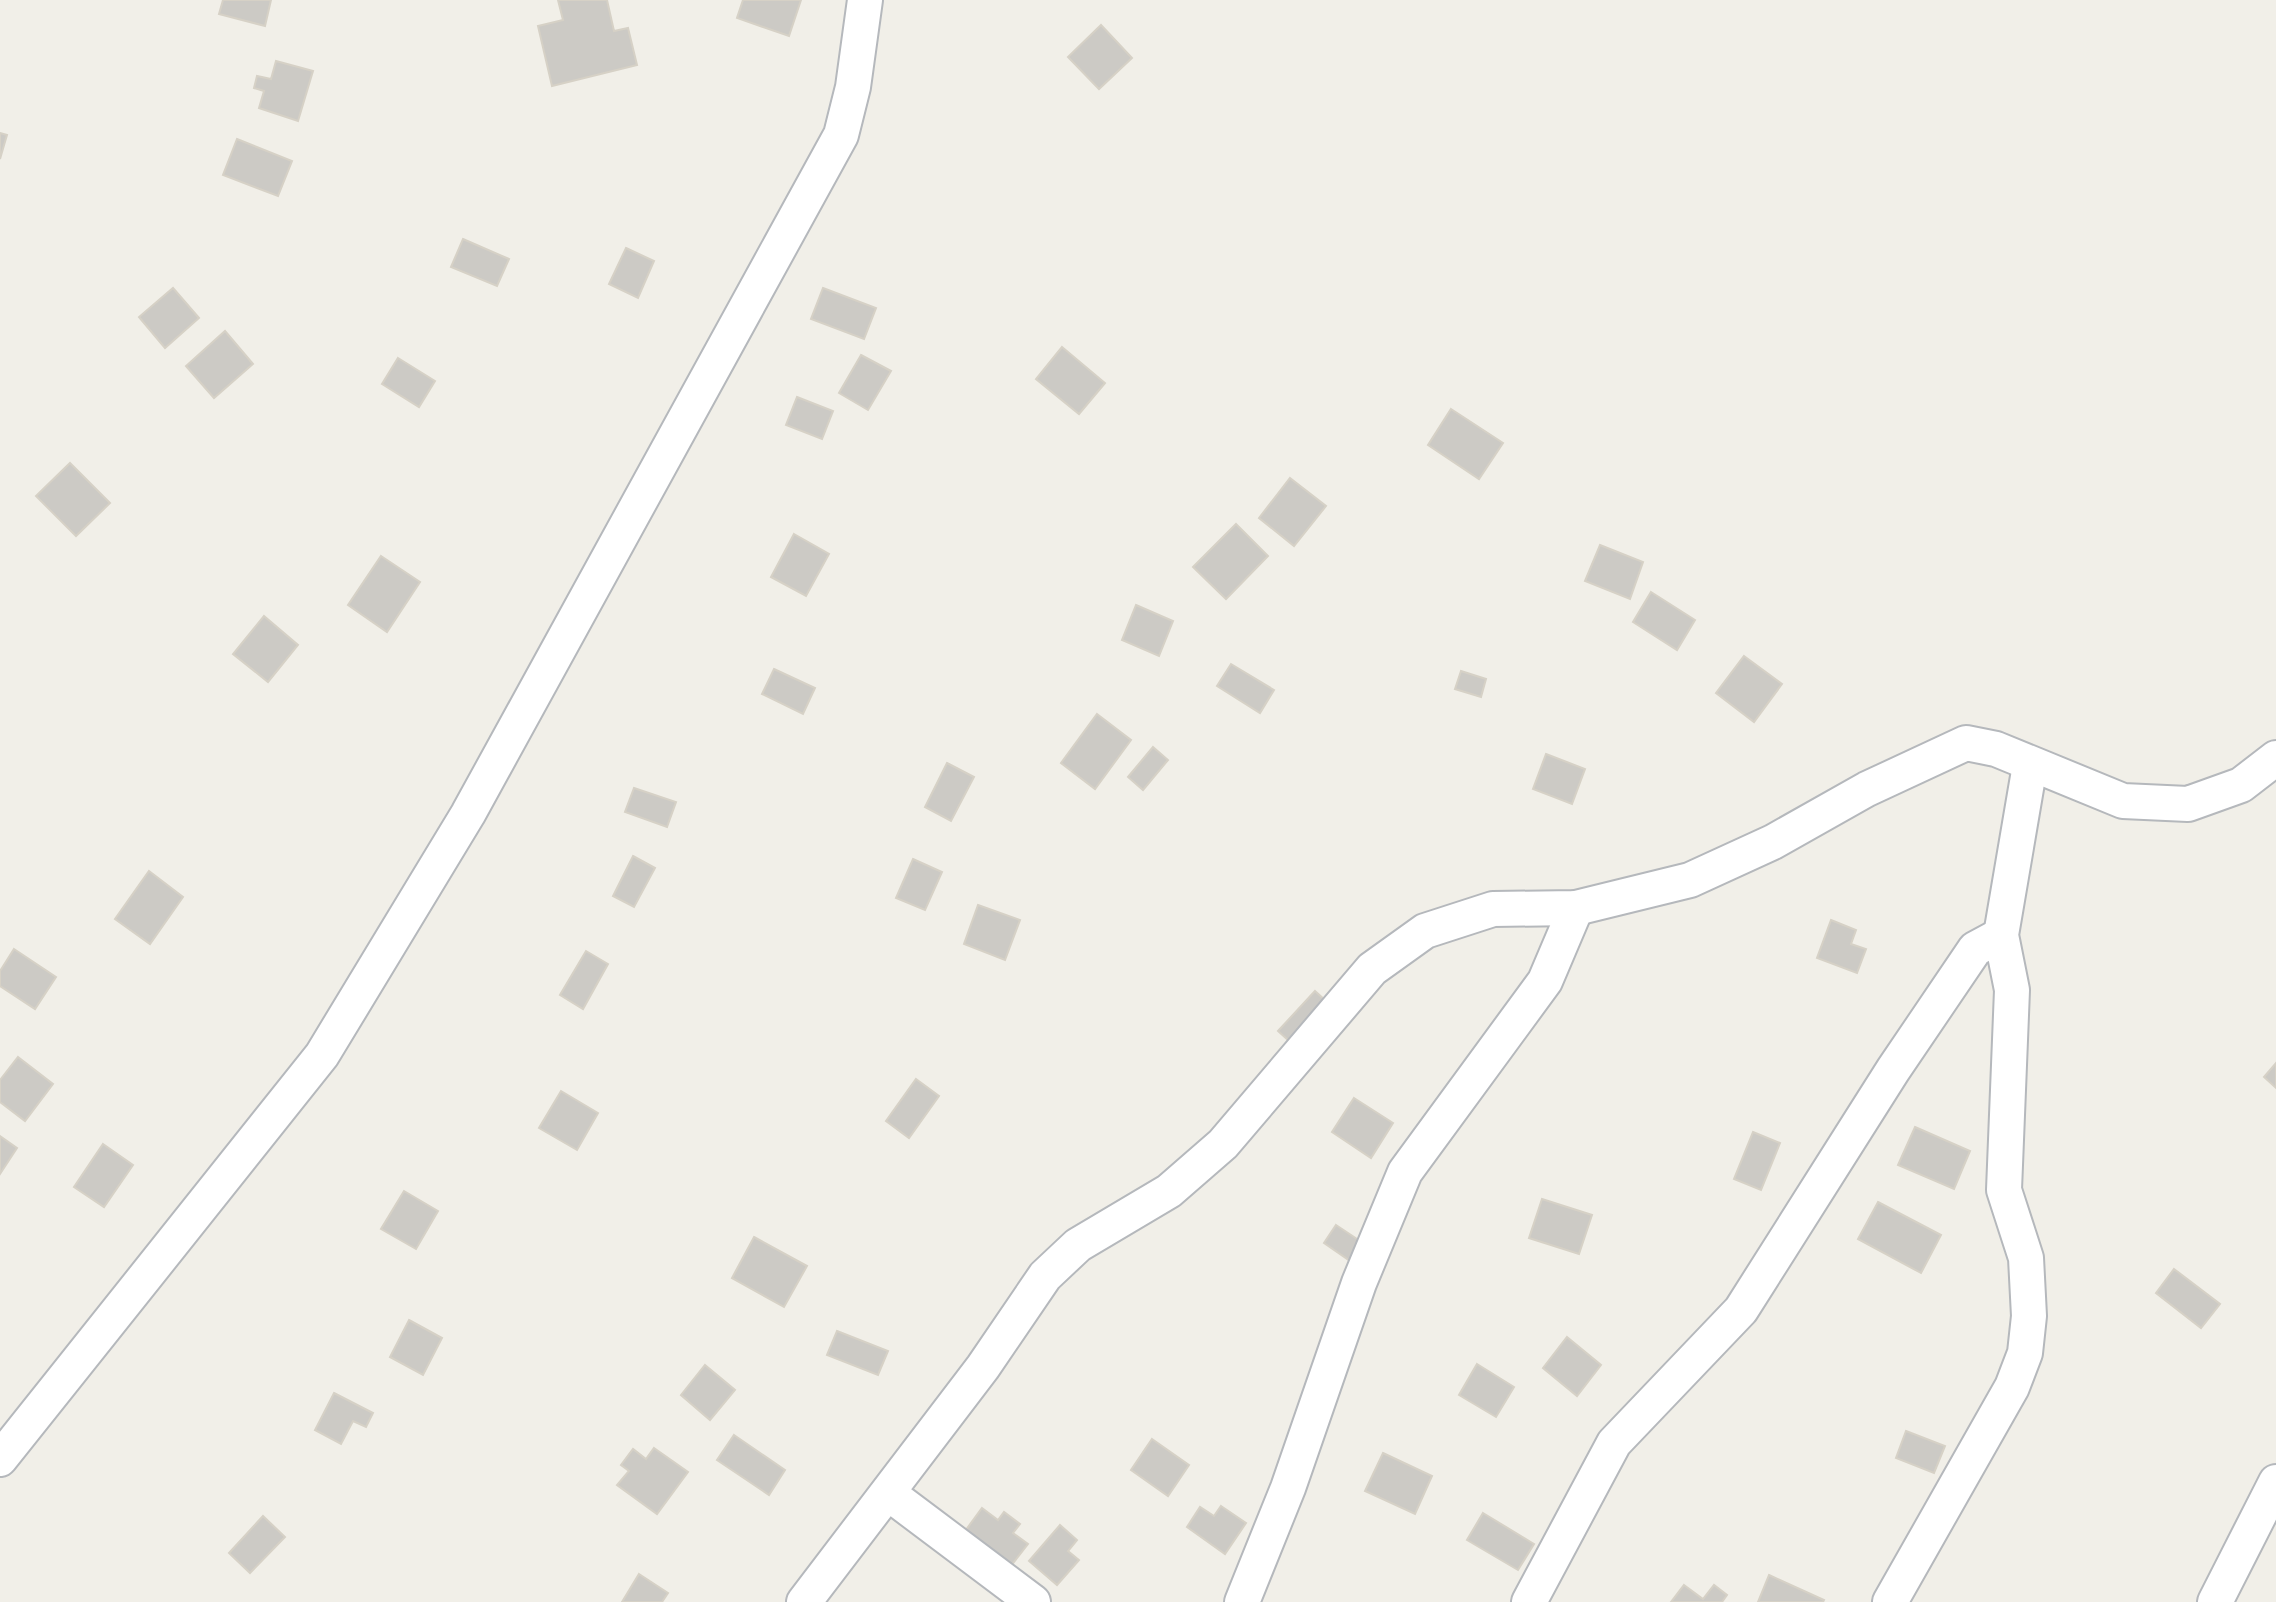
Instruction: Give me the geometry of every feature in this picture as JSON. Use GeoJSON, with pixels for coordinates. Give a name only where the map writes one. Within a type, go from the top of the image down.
{"type":"FeatureCollection","features":[{"type":"Feature","properties":{"kind":"street"},"geometry":{"type":"LineString","coordinates":[[0,1459],[322,1055],[468,814],[841,135],[853,87],[865,0]]}},
{"type":"Feature","properties":{"kind":"street"},"geometry":{"type":"LineString","coordinates":[[804,1602],[983,1367],[1045,1276],[1078,1245],[1169,1191],[1223,1144],[1372,969],[1425,931],[1493,909],[1576,908],[1690,880],[1773,842],[1867,789],[1966,743],[1996,749],[2123,801],[2188,804],[2241,785],[2276,758]]}},
{"type":"Feature","properties":{"kind":"street"},"geometry":{"type":"LineString","coordinates":[[1890,1602],[2012,1387],[2025,1353],[2029,1316],[2026,1258],[2004,1190],[2012,990],[2001,935],[2030,765]]}},
{"type":"Feature","properties":{"kind":"street"},"geometry":{"type":"LineString","coordinates":[[1242,1602],[1288,1488],[1359,1283],[1405,1172],[1545,981],[1576,908]]}},
{"type":"Feature","properties":{"kind":"street"},"geometry":{"type":"LineString","coordinates":[[1529,1602],[1614,1443],[1741,1310],[1893,1070],[1975,949],[2001,935]]}},
{"type":"Feature","properties":{"kind":"street"},"geometry":{"type":"LineString","coordinates":[[2215,1602],[2276,1482]]}},
{"type":"Feature","properties":{"kind":"street"},"geometry":{"type":"LineString","coordinates":[[888,1493],[1033,1602]]}},
{"type":"Feature","properties":{"kind":"building"},"geometry":{"type":"Polygon","coordinates":[[[223,0],[271,0],[265,26],[219,14],[223,0]]]}},
{"type":"Feature","properties":{"kind":"building"},"geometry":{"type":"Polygon","coordinates":[[[558,0],[607,0],[614,31],[628,28],[637,65],[552,86],[538,26],[563,20],[558,0]]]}},
{"type":"Feature","properties":{"kind":"building"},"geometry":{"type":"Polygon","coordinates":[[[743,0],[801,0],[789,36],[737,18],[743,0]]]}},
{"type":"Feature","properties":{"kind":"building"},"geometry":{"type":"Polygon","coordinates":[[[1101,25],[1132,58],[1099,89],[1068,57],[1101,25]]]}},
{"type":"Feature","properties":{"kind":"building"},"geometry":{"type":"Polygon","coordinates":[[[276,61],[313,71],[298,121],[259,108],[264,91],[254,88],[257,76],[271,79],[276,61]]]}},
{"type":"Feature","properties":{"kind":"building"},"geometry":{"type":"Polygon","coordinates":[[[0,133],[7,135],[0,159],[0,133]]]}},
{"type":"Feature","properties":{"kind":"building"},"geometry":{"type":"Polygon","coordinates":[[[237,139],[292,161],[278,196],[223,175],[237,139]]]}},
{"type":"Feature","properties":{"kind":"building"},"geometry":{"type":"Polygon","coordinates":[[[463,239],[509,259],[497,286],[451,267],[463,239]]]}},
{"type":"Feature","properties":{"kind":"building"},"geometry":{"type":"Polygon","coordinates":[[[626,248],[654,261],[638,298],[609,284],[626,248]]]}},
{"type":"Feature","properties":{"kind":"building"},"geometry":{"type":"Polygon","coordinates":[[[173,288],[199,318],[165,348],[139,317],[173,288]]]}},
{"type":"Feature","properties":{"kind":"building"},"geometry":{"type":"Polygon","coordinates":[[[823,288],[876,308],[864,339],[811,319],[823,288]]]}},
{"type":"Feature","properties":{"kind":"building"},"geometry":{"type":"Polygon","coordinates":[[[225,331],[253,364],[214,398],[186,366],[225,331]]]}},
{"type":"Feature","properties":{"kind":"building"},"geometry":{"type":"Polygon","coordinates":[[[1062,347],[1105,383],[1079,414],[1036,379],[1062,347]]]}},
{"type":"Feature","properties":{"kind":"building"},"geometry":{"type":"Polygon","coordinates":[[[861,355],[891,371],[868,410],[839,393],[861,355]]]}},
{"type":"Feature","properties":{"kind":"building"},"geometry":{"type":"Polygon","coordinates":[[[398,358],[435,381],[419,407],[382,384],[398,358]]]}},
{"type":"Feature","properties":{"kind":"building"},"geometry":{"type":"Polygon","coordinates":[[[797,397],[833,411],[822,439],[786,425],[797,397]]]}},
{"type":"Feature","properties":{"kind":"building"},"geometry":{"type":"Polygon","coordinates":[[[1451,409],[1503,443],[1479,479],[1428,445],[1451,409]]]}},
{"type":"Feature","properties":{"kind":"building"},"geometry":{"type":"Polygon","coordinates":[[[70,463],[110,503],[76,536],[36,496],[70,463]]]}},
{"type":"Feature","properties":{"kind":"building"},"geometry":{"type":"Polygon","coordinates":[[[1290,478],[1326,506],[1294,546],[1259,518],[1290,478]]]}},
{"type":"Feature","properties":{"kind":"building"},"geometry":{"type":"Polygon","coordinates":[[[1236,524],[1268,556],[1226,599],[1193,567],[1236,524]]]}},
{"type":"Feature","properties":{"kind":"building"},"geometry":{"type":"Polygon","coordinates":[[[794,534],[829,554],[806,596],[771,577],[794,534]]]}},
{"type":"Feature","properties":{"kind":"building"},"geometry":{"type":"Polygon","coordinates":[[[1600,545],[1643,562],[1630,599],[1585,581],[1600,545]]]}},
{"type":"Feature","properties":{"kind":"building"},"geometry":{"type":"Polygon","coordinates":[[[381,556],[420,582],[387,632],[348,605],[381,556]]]}},
{"type":"Feature","properties":{"kind":"building"},"geometry":{"type":"Polygon","coordinates":[[[1651,592],[1695,620],[1677,650],[1633,622],[1651,592]]]}},
{"type":"Feature","properties":{"kind":"building"},"geometry":{"type":"Polygon","coordinates":[[[1136,605],[1173,621],[1159,656],[1122,640],[1136,605]]]}},
{"type":"Feature","properties":{"kind":"building"},"geometry":{"type":"Polygon","coordinates":[[[264,616],[298,645],[268,682],[233,654],[264,616]]]}},
{"type":"Feature","properties":{"kind":"building"},"geometry":{"type":"Polygon","coordinates":[[[1744,656],[1782,684],[1754,722],[1716,693],[1744,656]]]}},
{"type":"Feature","properties":{"kind":"building"},"geometry":{"type":"Polygon","coordinates":[[[1231,664],[1274,690],[1260,713],[1217,686],[1231,664]]]}},
{"type":"Feature","properties":{"kind":"building"},"geometry":{"type":"Polygon","coordinates":[[[774,669],[815,688],[803,714],[762,694],[774,669]]]}},
{"type":"Feature","properties":{"kind":"building"},"geometry":{"type":"Polygon","coordinates":[[[1461,671],[1486,679],[1481,697],[1455,689],[1461,671]]]}},
{"type":"Feature","properties":{"kind":"building"},"geometry":{"type":"Polygon","coordinates":[[[1097,714],[1131,740],[1095,789],[1061,763],[1097,714]]]}},
{"type":"Feature","properties":{"kind":"building"},"geometry":{"type":"Polygon","coordinates":[[[1153,747],[1168,760],[1143,790],[1128,777],[1153,747]]]}},
{"type":"Feature","properties":{"kind":"building"},"geometry":{"type":"Polygon","coordinates":[[[1546,754],[1585,769],[1572,804],[1533,789],[1546,754]]]}},
{"type":"Feature","properties":{"kind":"building"},"geometry":{"type":"Polygon","coordinates":[[[947,763],[974,777],[951,821],[925,807],[947,763]]]}},
{"type":"Feature","properties":{"kind":"building"},"geometry":{"type":"Polygon","coordinates":[[[634,788],[676,802],[667,827],[625,812],[634,788]]]}},
{"type":"Feature","properties":{"kind":"building"},"geometry":{"type":"Polygon","coordinates":[[[633,856],[655,868],[634,907],[613,896],[633,856]]]}},
{"type":"Feature","properties":{"kind":"building"},"geometry":{"type":"Polygon","coordinates":[[[913,859],[942,872],[925,910],[896,898],[913,859]]]}},
{"type":"Feature","properties":{"kind":"building"},"geometry":{"type":"Polygon","coordinates":[[[149,871],[183,897],[150,944],[115,919],[149,871]]]}},
{"type":"Feature","properties":{"kind":"building"},"geometry":{"type":"Polygon","coordinates":[[[978,905],[1020,920],[1005,960],[964,944],[978,905]]]}},
{"type":"Feature","properties":{"kind":"building"},"geometry":{"type":"Polygon","coordinates":[[[1831,920],[1856,930],[1851,944],[1866,949],[1857,973],[1817,958],[1831,920]]]}},
{"type":"Feature","properties":{"kind":"building"},"geometry":{"type":"Polygon","coordinates":[[[14,949],[56,977],[35,1009],[0,986],[0,971],[14,949]]]}},
{"type":"Feature","properties":{"kind":"building"},"geometry":{"type":"Polygon","coordinates":[[[586,951],[608,964],[583,1009],[560,995],[586,951]]]}},
{"type":"Feature","properties":{"kind":"building"},"geometry":{"type":"Polygon","coordinates":[[[1315,991],[1348,1021],[1312,1062],[1278,1031],[1315,991]]]}},
{"type":"Feature","properties":{"kind":"building"},"geometry":{"type":"Polygon","coordinates":[[[18,1057],[53,1084],[25,1121],[0,1102],[0,1080],[18,1057]]]}},
{"type":"Feature","properties":{"kind":"building"},"geometry":{"type":"Polygon","coordinates":[[[2276,1063],[2276,1088],[2264,1077],[2276,1063]]]}},
{"type":"Feature","properties":{"kind":"building"},"geometry":{"type":"Polygon","coordinates":[[[916,1079],[939,1096],[909,1138],[886,1121],[916,1079]]]}},
{"type":"Feature","properties":{"kind":"building"},"geometry":{"type":"Polygon","coordinates":[[[561,1091],[598,1113],[577,1150],[539,1128],[561,1091]]]}},
{"type":"Feature","properties":{"kind":"building"},"geometry":{"type":"Polygon","coordinates":[[[1354,1098],[1393,1123],[1371,1158],[1332,1132],[1354,1098]]]}},
{"type":"Feature","properties":{"kind":"building"},"geometry":{"type":"Polygon","coordinates":[[[1915,1127],[1970,1151],[1954,1189],[1898,1165],[1915,1127]]]}},
{"type":"Feature","properties":{"kind":"building"},"geometry":{"type":"Polygon","coordinates":[[[1753,1132],[1780,1143],[1761,1190],[1734,1179],[1753,1132]]]}},
{"type":"Feature","properties":{"kind":"building"},"geometry":{"type":"Polygon","coordinates":[[[0,1136],[17,1148],[0,1174],[0,1136]]]}},
{"type":"Feature","properties":{"kind":"building"},"geometry":{"type":"Polygon","coordinates":[[[103,1144],[133,1165],[104,1207],[74,1187],[103,1144]]]}},
{"type":"Feature","properties":{"kind":"building"},"geometry":{"type":"Polygon","coordinates":[[[404,1191],[438,1211],[416,1249],[381,1229],[404,1191]]]}},
{"type":"Feature","properties":{"kind":"building"},"geometry":{"type":"Polygon","coordinates":[[[1542,1199],[1592,1215],[1579,1254],[1529,1238],[1542,1199]]]}},
{"type":"Feature","properties":{"kind":"building"},"geometry":{"type":"Polygon","coordinates":[[[1878,1202],[1941,1235],[1921,1273],[1858,1239],[1878,1202]]]}},
{"type":"Feature","properties":{"kind":"building"},"geometry":{"type":"Polygon","coordinates":[[[1336,1225],[1369,1247],[1356,1265],[1324,1243],[1336,1225]]]}},
{"type":"Feature","properties":{"kind":"building"},"geometry":{"type":"Polygon","coordinates":[[[754,1237],[807,1266],[784,1307],[732,1278],[754,1237]]]}},
{"type":"Feature","properties":{"kind":"building"},"geometry":{"type":"Polygon","coordinates":[[[2174,1269],[2220,1304],[2201,1328],[2156,1293],[2174,1269]]]}},
{"type":"Feature","properties":{"kind":"building"},"geometry":{"type":"Polygon","coordinates":[[[409,1320],[442,1338],[423,1375],[390,1357],[409,1320]]]}},
{"type":"Feature","properties":{"kind":"building"},"geometry":{"type":"Polygon","coordinates":[[[837,1331],[888,1351],[878,1375],[827,1355],[837,1331]]]}},
{"type":"Feature","properties":{"kind":"building"},"geometry":{"type":"Polygon","coordinates":[[[1567,1337],[1601,1365],[1577,1396],[1543,1368],[1567,1337]]]}},
{"type":"Feature","properties":{"kind":"building"},"geometry":{"type":"Polygon","coordinates":[[[1477,1364],[1514,1387],[1496,1417],[1459,1395],[1477,1364]]]}},
{"type":"Feature","properties":{"kind":"building"},"geometry":{"type":"Polygon","coordinates":[[[705,1365],[735,1390],[710,1420],[681,1395],[705,1365]]]}},
{"type":"Feature","properties":{"kind":"building"},"geometry":{"type":"Polygon","coordinates":[[[334,1393],[373,1413],[366,1427],[353,1421],[341,1444],[315,1430],[334,1393]]]}},
{"type":"Feature","properties":{"kind":"building"},"geometry":{"type":"Polygon","coordinates":[[[1906,1431],[1945,1446],[1934,1473],[1896,1458],[1906,1431]]]}},
{"type":"Feature","properties":{"kind":"building"},"geometry":{"type":"Polygon","coordinates":[[[734,1435],[785,1470],[769,1495],[717,1460],[734,1435]]]}},
{"type":"Feature","properties":{"kind":"building"},"geometry":{"type":"Polygon","coordinates":[[[1152,1439],[1189,1465],[1168,1496],[1131,1470],[1152,1439]]]}},
{"type":"Feature","properties":{"kind":"building"},"geometry":{"type":"Polygon","coordinates":[[[654,1448],[688,1472],[657,1514],[617,1485],[629,1471],[621,1465],[633,1449],[646,1459],[654,1448]]]}},
{"type":"Feature","properties":{"kind":"building"},"geometry":{"type":"Polygon","coordinates":[[[1383,1453],[1432,1476],[1415,1514],[1365,1491],[1383,1453]]]}},
{"type":"Feature","properties":{"kind":"building"},"geometry":{"type":"Polygon","coordinates":[[[1221,1506],[1246,1523],[1225,1554],[1187,1527],[1200,1507],[1214,1516],[1221,1506]]]}},
{"type":"Feature","properties":{"kind":"building"},"geometry":{"type":"Polygon","coordinates":[[[982,1508],[998,1520],[1004,1512],[1020,1524],[1013,1533],[1028,1544],[1003,1576],[957,1542],[982,1508]]]}},
{"type":"Feature","properties":{"kind":"building"},"geometry":{"type":"Polygon","coordinates":[[[1483,1513],[1534,1544],[1518,1570],[1467,1540],[1483,1513]]]}},
{"type":"Feature","properties":{"kind":"building"},"geometry":{"type":"Polygon","coordinates":[[[263,1516],[285,1537],[250,1573],[229,1553],[263,1516]]]}},
{"type":"Feature","properties":{"kind":"building"},"geometry":{"type":"Polygon","coordinates":[[[1060,1525],[1077,1540],[1068,1551],[1079,1560],[1057,1585],[1029,1561],[1060,1525]]]}},
{"type":"Feature","properties":{"kind":"building"},"geometry":{"type":"Polygon","coordinates":[[[639,1574],[668,1593],[662,1602],[622,1602],[639,1574]]]}},
{"type":"Feature","properties":{"kind":"building"},"geometry":{"type":"Polygon","coordinates":[[[1769,1575],[1824,1600],[1758,1602],[1769,1575]]]}},
{"type":"Feature","properties":{"kind":"building"},"geometry":{"type":"Polygon","coordinates":[[[1684,1585],[1703,1599],[1714,1585],[1727,1595],[1722,1602],[1671,1602],[1684,1585]]]}}]}
